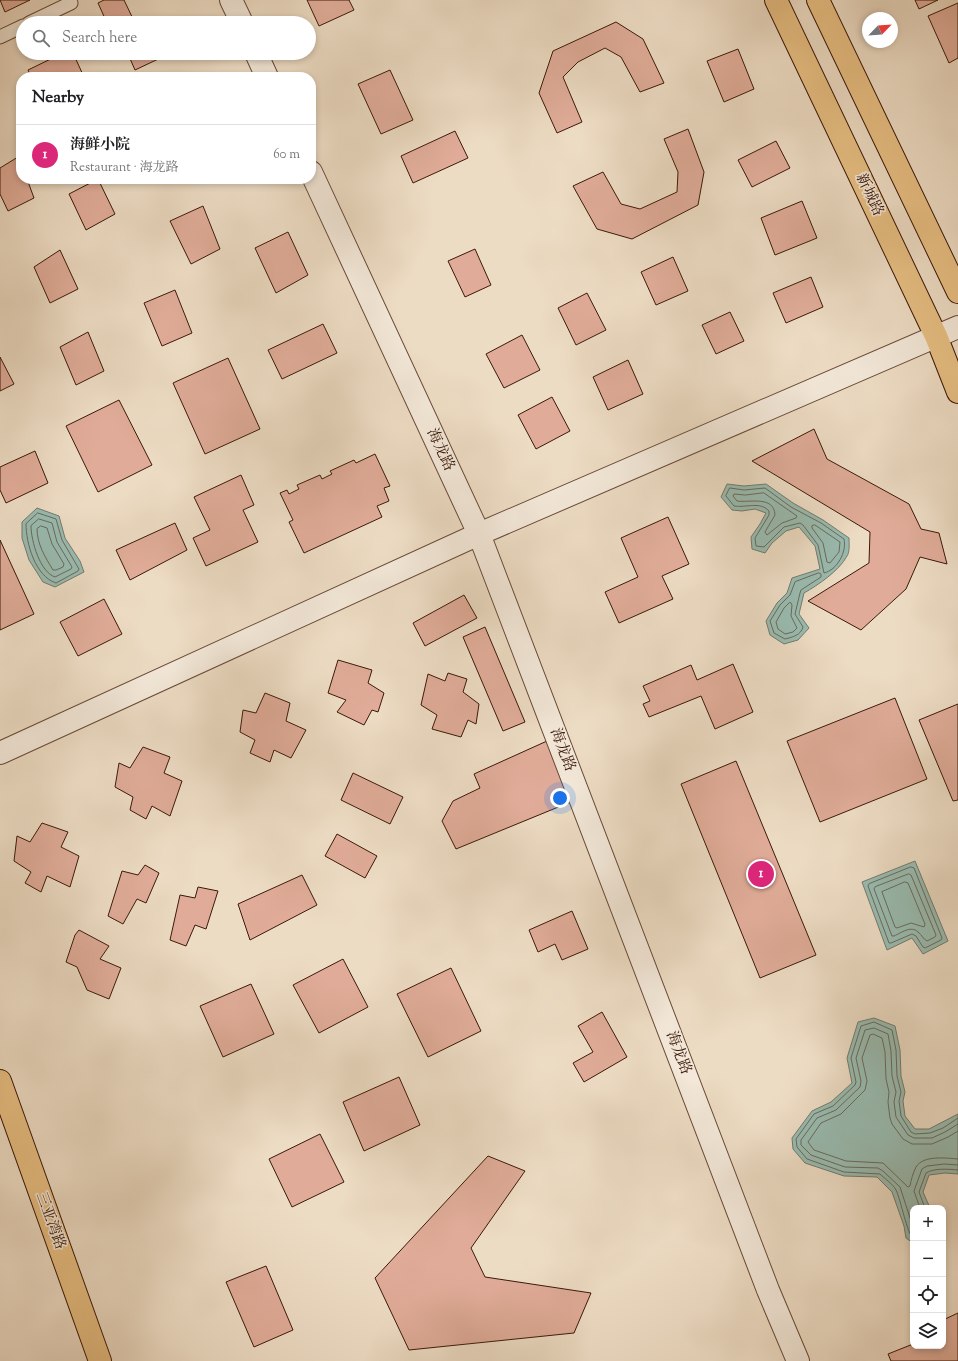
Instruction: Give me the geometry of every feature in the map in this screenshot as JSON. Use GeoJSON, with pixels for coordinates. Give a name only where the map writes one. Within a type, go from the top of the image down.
{"type":"FeatureCollection","features":[{"type":"Feature","properties":{"kind":"main road","name":"新城路"},"geometry":{"type":"LineString","coordinates":[[776,0],[936,336],[958,392]]}},
{"type":"Feature","properties":{"kind":"main road"},"geometry":{"type":"LineString","coordinates":[[818,0],[958,292]]}},
{"type":"Feature","properties":{"kind":"main road","name":"三亚湾路"},"geometry":{"type":"LineString","coordinates":[[0,1081],[100,1361]]}},
{"type":"Feature","properties":{"kind":"street"},"geometry":{"type":"LineString","coordinates":[[231,0],[239,16]]}},
{"type":"Feature","properties":{"kind":"street"},"geometry":{"type":"LineString","coordinates":[[259,60],[265,72]]}},
{"type":"Feature","properties":{"kind":"street","name":"海龙路"},"geometry":{"type":"LineString","coordinates":[[316,183],[479,534],[766,1282],[798,1361]]}},
{"type":"Feature","properties":{"kind":"street"},"geometry":{"type":"LineString","coordinates":[[0,753],[479,534],[958,327]]}},
{"type":"Feature","properties":{"kind":"lane"},"geometry":{"type":"LineString","coordinates":[[44,16],[71,3],[70,0]]}},
{"type":"Feature","properties":{"kind":"lane"},"geometry":{"type":"LineString","coordinates":[[0,36],[16,29]]}},
{"type":"Feature","properties":{"kind":"water"},"geometry":{"type":"Polygon","coordinates":[[[727,484],[744,486],[766,484],[793,503],[823,520],[849,538],[849,552],[839,567],[816,586],[804,593],[799,614],[809,628],[798,640],[784,644],[770,635],[766,621],[777,603],[787,593],[792,578],[820,569],[815,546],[799,527],[786,531],[772,543],[765,553],[752,549],[751,537],[766,513],[755,509],[742,511],[732,510],[721,497],[727,484]]]}},
{"type":"Feature","properties":{"kind":"water"},"geometry":{"type":"Polygon","coordinates":[[[37,508],[59,516],[65,538],[80,561],[84,572],[55,587],[43,582],[29,560],[22,538],[22,522],[37,508]]]}},
{"type":"Feature","properties":{"kind":"water"},"geometry":{"type":"Polygon","coordinates":[[[915,861],[948,941],[923,954],[912,938],[887,950],[862,882],[915,861]]]}},
{"type":"Feature","properties":{"kind":"water"},"geometry":{"type":"Polygon","coordinates":[[[874,1018],[895,1026],[900,1050],[901,1076],[905,1092],[903,1101],[905,1116],[915,1129],[929,1129],[958,1114],[958,1174],[945,1173],[929,1175],[923,1192],[929,1205],[910,1205],[910,1241],[906,1238],[904,1226],[892,1192],[877,1177],[844,1176],[805,1163],[793,1149],[792,1138],[812,1111],[831,1102],[852,1083],[847,1058],[858,1022],[874,1018]]]}},
{"type":"Feature","properties":{"kind":"building"},"geometry":{"type":"Polygon","coordinates":[[[0,0],[30,0],[5,12],[0,0]]]}},
{"type":"Feature","properties":{"kind":"building"},"geometry":{"type":"Polygon","coordinates":[[[104,0],[124,0],[132,16],[104,16],[98,3],[104,0]]]}},
{"type":"Feature","properties":{"kind":"building"},"geometry":{"type":"Polygon","coordinates":[[[307,0],[349,0],[354,10],[319,26],[316,16],[314,16],[307,0]]]}},
{"type":"Feature","properties":{"kind":"building"},"geometry":{"type":"Polygon","coordinates":[[[915,0],[938,0],[919,9],[915,0]]]}},
{"type":"Feature","properties":{"kind":"building"},"geometry":{"type":"Polygon","coordinates":[[[958,3],[958,58],[949,63],[928,16],[958,3]]]}},
{"type":"Feature","properties":{"kind":"building"},"geometry":{"type":"Polygon","coordinates":[[[616,22],[643,39],[664,83],[640,92],[621,57],[605,48],[578,62],[563,77],[582,122],[557,133],[539,93],[553,51],[616,22]]]}},
{"type":"Feature","properties":{"kind":"building"},"geometry":{"type":"Polygon","coordinates":[[[738,49],[754,89],[724,102],[707,61],[738,49]]]}},
{"type":"Feature","properties":{"kind":"building"},"geometry":{"type":"Polygon","coordinates":[[[49,60],[76,60],[82,72],[29,72],[28,70],[49,60]]]}},
{"type":"Feature","properties":{"kind":"building"},"geometry":{"type":"Polygon","coordinates":[[[131,60],[156,60],[135,70],[131,60]]]}},
{"type":"Feature","properties":{"kind":"building"},"geometry":{"type":"Polygon","coordinates":[[[390,70],[413,120],[381,134],[358,84],[390,70]]]}},
{"type":"Feature","properties":{"kind":"building"},"geometry":{"type":"Polygon","coordinates":[[[688,129],[704,172],[698,205],[632,239],[597,229],[573,186],[603,172],[621,204],[640,209],[677,192],[678,172],[664,139],[688,129]]]}},
{"type":"Feature","properties":{"kind":"building"},"geometry":{"type":"Polygon","coordinates":[[[455,131],[468,158],[413,183],[401,156],[455,131]]]}},
{"type":"Feature","properties":{"kind":"building"},"geometry":{"type":"Polygon","coordinates":[[[776,141],[790,168],[752,187],[738,160],[776,141]]]}},
{"type":"Feature","properties":{"kind":"building"},"geometry":{"type":"Polygon","coordinates":[[[16,158],[16,184],[29,184],[34,198],[8,211],[0,194],[0,168],[16,158]]]}},
{"type":"Feature","properties":{"kind":"building"},"geometry":{"type":"Polygon","coordinates":[[[88,184],[100,184],[115,214],[86,230],[69,194],[88,184]]]}},
{"type":"Feature","properties":{"kind":"building"},"geometry":{"type":"Polygon","coordinates":[[[802,201],[817,238],[775,255],[761,218],[802,201]]]}},
{"type":"Feature","properties":{"kind":"building"},"geometry":{"type":"Polygon","coordinates":[[[203,206],[220,249],[191,264],[170,221],[203,206]]]}},
{"type":"Feature","properties":{"kind":"building"},"geometry":{"type":"Polygon","coordinates":[[[288,232],[308,275],[276,293],[255,248],[288,232]]]}},
{"type":"Feature","properties":{"kind":"building"},"geometry":{"type":"Polygon","coordinates":[[[475,249],[491,285],[465,297],[448,261],[475,249]]]}},
{"type":"Feature","properties":{"kind":"building"},"geometry":{"type":"Polygon","coordinates":[[[60,250],[78,289],[50,303],[34,267],[60,250]]]}},
{"type":"Feature","properties":{"kind":"building"},"geometry":{"type":"Polygon","coordinates":[[[673,257],[688,291],[656,305],[641,272],[673,257]]]}},
{"type":"Feature","properties":{"kind":"building"},"geometry":{"type":"Polygon","coordinates":[[[811,277],[823,307],[786,323],[773,293],[811,277]]]}},
{"type":"Feature","properties":{"kind":"building"},"geometry":{"type":"Polygon","coordinates":[[[175,290],[192,333],[162,346],[144,303],[175,290]]]}},
{"type":"Feature","properties":{"kind":"building"},"geometry":{"type":"Polygon","coordinates":[[[587,293],[606,330],[576,345],[558,308],[587,293]]]}},
{"type":"Feature","properties":{"kind":"building"},"geometry":{"type":"Polygon","coordinates":[[[730,312],[744,341],[716,354],[702,325],[730,312]]]}},
{"type":"Feature","properties":{"kind":"building"},"geometry":{"type":"Polygon","coordinates":[[[323,324],[337,353],[282,379],[268,350],[323,324]]]}},
{"type":"Feature","properties":{"kind":"building"},"geometry":{"type":"Polygon","coordinates":[[[88,332],[104,371],[76,385],[60,347],[88,332]]]}},
{"type":"Feature","properties":{"kind":"building"},"geometry":{"type":"Polygon","coordinates":[[[522,335],[540,370],[504,388],[486,354],[522,335]]]}},
{"type":"Feature","properties":{"kind":"building"},"geometry":{"type":"Polygon","coordinates":[[[0,357],[14,384],[0,391],[0,357]]]}},
{"type":"Feature","properties":{"kind":"building"},"geometry":{"type":"Polygon","coordinates":[[[228,358],[260,429],[205,454],[173,383],[228,358]]]}},
{"type":"Feature","properties":{"kind":"building"},"geometry":{"type":"Polygon","coordinates":[[[628,360],[643,394],[608,410],[593,377],[628,360]]]}},
{"type":"Feature","properties":{"kind":"building"},"geometry":{"type":"Polygon","coordinates":[[[552,397],[570,431],[536,449],[518,415],[552,397]]]}},
{"type":"Feature","properties":{"kind":"building"},"geometry":{"type":"Polygon","coordinates":[[[119,400],[152,465],[98,492],[66,426],[119,400]]]}},
{"type":"Feature","properties":{"kind":"building"},"geometry":{"type":"Polygon","coordinates":[[[814,429],[827,459],[909,504],[921,529],[939,533],[947,564],[920,557],[906,589],[861,630],[808,601],[869,563],[870,532],[752,461],[814,429]]]}},
{"type":"Feature","properties":{"kind":"building"},"geometry":{"type":"Polygon","coordinates":[[[35,451],[48,483],[6,503],[0,490],[0,467],[35,451]]]}},
{"type":"Feature","properties":{"kind":"building"},"geometry":{"type":"Polygon","coordinates":[[[375,454],[390,486],[384,488],[389,501],[377,506],[382,517],[304,553],[289,522],[293,520],[280,493],[287,490],[289,494],[299,489],[297,485],[320,475],[322,479],[332,474],[330,471],[354,460],[356,463],[375,454]]]}},
{"type":"Feature","properties":{"kind":"building"},"geometry":{"type":"Polygon","coordinates":[[[241,475],[254,505],[243,510],[258,542],[206,566],[193,538],[210,530],[194,497],[241,475]]]}},
{"type":"Feature","properties":{"kind":"building"},"geometry":{"type":"Polygon","coordinates":[[[668,517],[689,564],[662,576],[673,599],[619,623],[605,592],[638,577],[621,538],[668,517]]]}},
{"type":"Feature","properties":{"kind":"building"},"geometry":{"type":"Polygon","coordinates":[[[175,523],[187,550],[130,580],[116,550],[175,523]]]}},
{"type":"Feature","properties":{"kind":"building"},"geometry":{"type":"Polygon","coordinates":[[[0,540],[34,614],[0,630],[0,540]]]}},
{"type":"Feature","properties":{"kind":"building"},"geometry":{"type":"Polygon","coordinates":[[[464,595],[477,618],[425,646],[413,623],[464,595]]]}},
{"type":"Feature","properties":{"kind":"building"},"geometry":{"type":"Polygon","coordinates":[[[104,599],[122,634],[78,656],[60,622],[104,599]]]}},
{"type":"Feature","properties":{"kind":"building"},"geometry":{"type":"Polygon","coordinates":[[[485,627],[525,722],[503,731],[463,637],[485,627]]]}},
{"type":"Feature","properties":{"kind":"building"},"geometry":{"type":"Polygon","coordinates":[[[338,660],[372,670],[368,683],[384,693],[378,712],[372,710],[364,725],[337,712],[346,700],[328,693],[338,660]]]}},
{"type":"Feature","properties":{"kind":"building"},"geometry":{"type":"Polygon","coordinates":[[[733,664],[753,712],[715,729],[701,696],[649,717],[643,704],[650,701],[643,686],[691,665],[697,680],[733,664]]]}},
{"type":"Feature","properties":{"kind":"building"},"geometry":{"type":"Polygon","coordinates":[[[448,673],[467,679],[463,692],[479,704],[476,724],[468,720],[461,737],[432,729],[437,715],[421,705],[428,674],[445,681],[448,673]]]}},
{"type":"Feature","properties":{"kind":"building"},"geometry":{"type":"Polygon","coordinates":[[[265,693],[290,703],[286,721],[306,730],[291,758],[274,750],[270,762],[250,753],[255,740],[240,732],[243,710],[256,713],[265,693]]]}},
{"type":"Feature","properties":{"kind":"building"},"geometry":{"type":"Polygon","coordinates":[[[895,698],[927,779],[820,822],[787,741],[895,698]]]}},
{"type":"Feature","properties":{"kind":"building"},"geometry":{"type":"Polygon","coordinates":[[[958,704],[958,800],[953,801],[919,720],[958,704]]]}},
{"type":"Feature","properties":{"kind":"building"},"geometry":{"type":"Polygon","coordinates":[[[547,741],[573,801],[456,849],[442,821],[453,801],[480,788],[474,774],[547,741]]]}},
{"type":"Feature","properties":{"kind":"building"},"geometry":{"type":"Polygon","coordinates":[[[143,747],[170,757],[164,773],[182,781],[170,816],[152,806],[146,819],[130,810],[133,797],[115,787],[119,763],[130,768],[143,747]]]}},
{"type":"Feature","properties":{"kind":"building"},"geometry":{"type":"Polygon","coordinates":[[[736,761],[816,955],[760,978],[681,784],[736,761]]]}},
{"type":"Feature","properties":{"kind":"building"},"geometry":{"type":"Polygon","coordinates":[[[353,773],[403,797],[390,824],[341,800],[353,773]]]}},
{"type":"Feature","properties":{"kind":"building"},"geometry":{"type":"Polygon","coordinates":[[[42,823],[68,832],[61,847],[79,856],[70,887],[47,876],[41,892],[25,883],[31,872],[14,861],[17,836],[30,842],[42,823]]]}},
{"type":"Feature","properties":{"kind":"building"},"geometry":{"type":"Polygon","coordinates":[[[337,834],[377,856],[365,878],[325,856],[337,834]]]}},
{"type":"Feature","properties":{"kind":"building"},"geometry":{"type":"Polygon","coordinates":[[[145,865],[159,873],[146,903],[137,899],[123,924],[108,916],[122,871],[138,875],[145,865]]]}},
{"type":"Feature","properties":{"kind":"building"},"geometry":{"type":"Polygon","coordinates":[[[302,875],[317,905],[250,940],[238,904],[302,875]]]}},
{"type":"Feature","properties":{"kind":"building"},"geometry":{"type":"Polygon","coordinates":[[[198,887],[218,891],[206,929],[195,925],[186,946],[170,940],[180,895],[195,898],[198,887]]]}},
{"type":"Feature","properties":{"kind":"building"},"geometry":{"type":"Polygon","coordinates":[[[572,911],[588,949],[562,960],[555,944],[538,952],[529,930],[572,911]]]}},
{"type":"Feature","properties":{"kind":"building"},"geometry":{"type":"Polygon","coordinates":[[[79,930],[109,946],[100,959],[121,968],[109,999],[87,990],[77,967],[66,962],[75,935],[79,930]]]}},
{"type":"Feature","properties":{"kind":"building"},"geometry":{"type":"Polygon","coordinates":[[[343,959],[368,1007],[319,1033],[293,985],[343,959]]]}},
{"type":"Feature","properties":{"kind":"building"},"geometry":{"type":"Polygon","coordinates":[[[451,968],[481,1031],[428,1057],[397,994],[451,968]]]}},
{"type":"Feature","properties":{"kind":"building"},"geometry":{"type":"Polygon","coordinates":[[[251,984],[274,1034],[223,1057],[200,1006],[251,984]]]}},
{"type":"Feature","properties":{"kind":"building"},"geometry":{"type":"Polygon","coordinates":[[[602,1012],[627,1057],[584,1082],[573,1063],[593,1052],[578,1026],[602,1012]]]}},
{"type":"Feature","properties":{"kind":"building"},"geometry":{"type":"Polygon","coordinates":[[[399,1077],[420,1125],[364,1151],[343,1102],[399,1077]]]}},
{"type":"Feature","properties":{"kind":"building"},"geometry":{"type":"Polygon","coordinates":[[[320,1134],[344,1182],[292,1207],[269,1159],[320,1134]]]}},
{"type":"Feature","properties":{"kind":"building"},"geometry":{"type":"Polygon","coordinates":[[[488,1156],[525,1171],[471,1248],[485,1277],[591,1293],[574,1333],[409,1350],[375,1278],[488,1156]]]}},
{"type":"Feature","properties":{"kind":"building"},"geometry":{"type":"Polygon","coordinates":[[[266,1266],[293,1330],[254,1347],[226,1282],[266,1266]]]}},
{"type":"Feature","properties":{"kind":"building"},"geometry":{"type":"Polygon","coordinates":[[[958,1313],[958,1361],[891,1361],[888,1354],[910,1345],[910,1349],[946,1349],[946,1319],[958,1313]]]}},
{"type":"Feature","properties":{"kind":"place","name":"海鲜小院"},"geometry":{"type":"Point","coordinates":[761,874]}}]}
